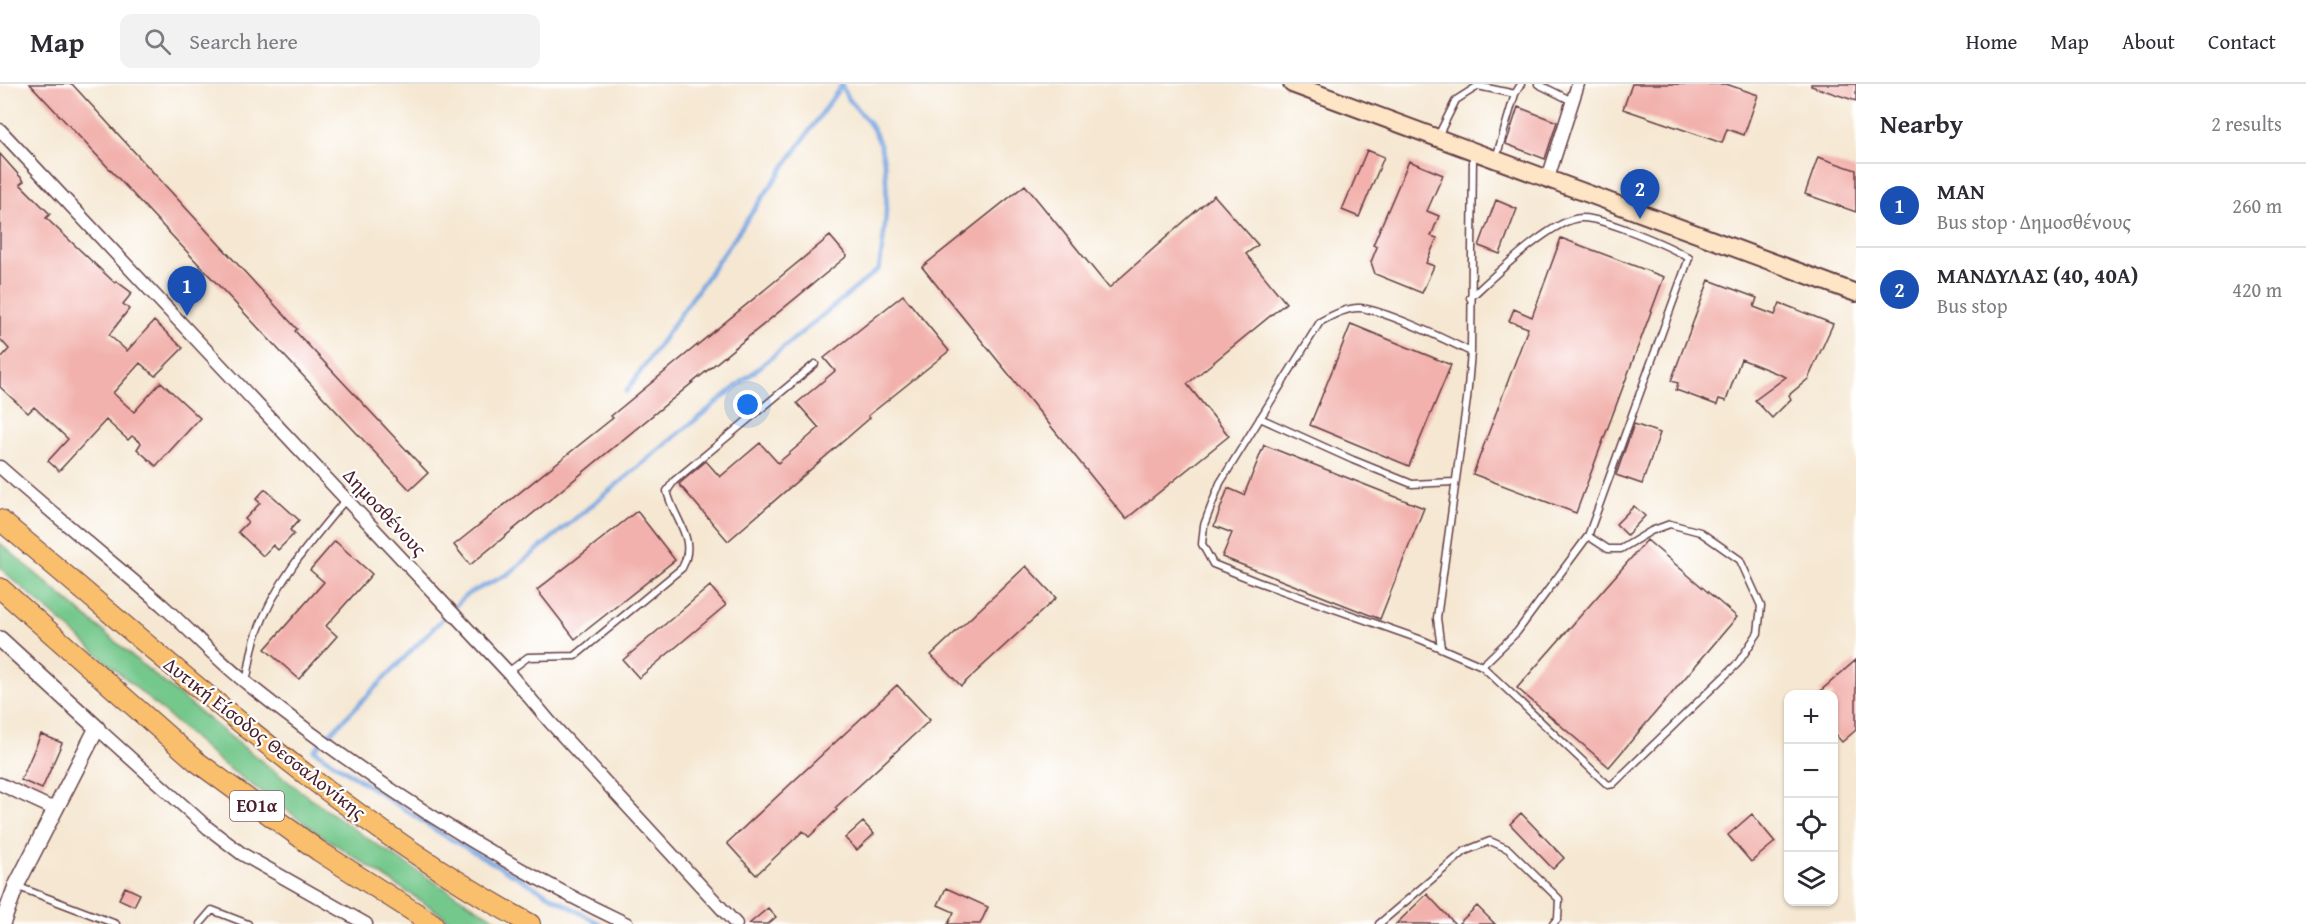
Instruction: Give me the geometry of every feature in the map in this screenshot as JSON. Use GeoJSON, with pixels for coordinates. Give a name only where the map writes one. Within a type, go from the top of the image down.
{"type":"FeatureCollection","features":[{"type":"Feature","properties":{"kind":"highway","name":"Δυτική Είσοδος Θεσσαλονίκης"},"geometry":{"type":"LineString","coordinates":[[5,522],[234,718],[326,790],[434,865],[530,924]]}},
{"type":"Feature","properties":{"kind":"highway","name":"ΕΟ1α"},"geometry":{"type":"LineString","coordinates":[[0,588],[196,761],[319,851],[433,924]]}},
{"type":"Feature","properties":{"kind":"highway"},"geometry":{"type":"LineString","coordinates":[[0,594],[38,623]]}},
{"type":"Feature","properties":{"kind":"main road"},"geometry":{"type":"LineString","coordinates":[[1292,84],[1438,136],[1856,293]]}},
{"type":"Feature","properties":{"kind":"street"},"geometry":{"type":"LineString","coordinates":[[1548,178],[1578,84]]}},
{"type":"Feature","properties":{"kind":"street","name":"Δημοσθένους"},"geometry":{"type":"LineString","coordinates":[[0,130],[462,622],[550,722],[736,924]]}},
{"type":"Feature","properties":{"kind":"street"},"geometry":{"type":"LineString","coordinates":[[0,467],[116,565],[246,683],[333,750],[457,832],[526,872],[627,924]]}},
{"type":"Feature","properties":{"kind":"street"},"geometry":{"type":"LineString","coordinates":[[0,639],[208,828],[242,854],[366,924]]}},
{"type":"Feature","properties":{"kind":"street"},"geometry":{"type":"LineString","coordinates":[[2,924],[16,886],[97,728]]}},
{"type":"Feature","properties":{"kind":"street"},"geometry":{"type":"LineString","coordinates":[[0,784],[56,810]]}},
{"type":"Feature","properties":{"kind":"lane"},"geometry":{"type":"LineString","coordinates":[[1496,158],[1515,94],[1521,84]]}},
{"type":"Feature","properties":{"kind":"lane"},"geometry":{"type":"LineString","coordinates":[[1538,84],[1572,100]]}},
{"type":"Feature","properties":{"kind":"lane"},"geometry":{"type":"LineString","coordinates":[[1438,136],[1456,100],[1478,86],[1515,94]]}},
{"type":"Feature","properties":{"kind":"lane"},"geometry":{"type":"LineString","coordinates":[[1441,648],[1437,618],[1467,399],[1471,352],[1473,150]]}},
{"type":"Feature","properties":{"kind":"lane"},"geometry":{"type":"LineString","coordinates":[[1470,298],[1525,249],[1561,225],[1581,218],[1629,231],[1689,258],[1587,536],[1517,632],[1482,666]]}},
{"type":"Feature","properties":{"kind":"lane"},"geometry":{"type":"LineString","coordinates":[[1471,352],[1397,320],[1360,308],[1337,313],[1320,322],[1220,483],[1204,525],[1202,544],[1213,564],[1441,648],[1482,666],[1608,785],[1613,784],[1738,663],[1758,633],[1761,606],[1740,560],[1700,532],[1670,524],[1651,531],[1621,549],[1608,549],[1587,536]]}},
{"type":"Feature","properties":{"kind":"lane"},"geometry":{"type":"LineString","coordinates":[[508,672],[528,657],[576,656],[682,568],[688,556],[689,545],[667,491],[674,481],[815,364]]}},
{"type":"Feature","properties":{"kind":"lane"},"geometry":{"type":"LineString","coordinates":[[1260,418],[1412,484],[1454,482]]}},
{"type":"Feature","properties":{"kind":"lane"},"geometry":{"type":"LineString","coordinates":[[246,683],[256,635],[276,588],[306,546],[346,499]]}},
{"type":"Feature","properties":{"kind":"lane"},"geometry":{"type":"LineString","coordinates":[[1379,924],[1465,851],[1490,841],[1508,849],[1559,899],[1558,918],[1553,924]]}},
{"type":"Feature","properties":{"kind":"lane"},"geometry":{"type":"LineString","coordinates":[[16,886],[116,924]]}},
{"type":"Feature","properties":{"kind":"lane"},"geometry":{"type":"LineString","coordinates":[[200,924],[212,910],[248,924]]}},
{"type":"Feature","properties":{"kind":"green space"},"geometry":{"type":"Polygon","coordinates":[[[0,543],[169,687],[301,791],[386,851],[504,924],[456,924],[327,839],[224,765],[0,568],[0,543]]]}},
{"type":"Feature","properties":{"kind":"building"},"geometry":{"type":"Polygon","coordinates":[[[30,84],[72,84],[297,329],[295,331],[428,473],[410,490],[30,84]]]}},
{"type":"Feature","properties":{"kind":"building"},"geometry":{"type":"Polygon","coordinates":[[[1632,84],[1726,84],[1758,95],[1744,135],[1727,129],[1722,143],[1623,109],[1632,84]]]}},
{"type":"Feature","properties":{"kind":"building"},"geometry":{"type":"Polygon","coordinates":[[[1811,84],[1856,84],[1856,101],[1811,86],[1811,84]]]}},
{"type":"Feature","properties":{"kind":"building"},"geometry":{"type":"Polygon","coordinates":[[[1518,107],[1557,122],[1545,159],[1506,144],[1518,107]]]}},
{"type":"Feature","properties":{"kind":"building"},"geometry":{"type":"Polygon","coordinates":[[[1367,150],[1384,157],[1359,217],[1342,210],[1367,150]]]}},
{"type":"Feature","properties":{"kind":"building"},"geometry":{"type":"Polygon","coordinates":[[[0,154],[24,181],[20,184],[50,214],[46,218],[115,283],[116,281],[132,293],[123,304],[129,309],[109,335],[127,351],[154,321],[183,348],[155,376],[140,363],[113,393],[134,412],[161,382],[200,418],[156,466],[137,449],[141,443],[132,436],[128,440],[106,420],[59,471],[48,461],[68,439],[34,407],[28,413],[0,387],[0,359],[9,349],[0,339],[0,154]]]}},
{"type":"Feature","properties":{"kind":"building"},"geometry":{"type":"Polygon","coordinates":[[[1818,157],[1856,170],[1856,212],[1805,194],[1818,157]]]}},
{"type":"Feature","properties":{"kind":"building"},"geometry":{"type":"Polygon","coordinates":[[[1409,161],[1443,175],[1427,211],[1439,216],[1431,236],[1437,238],[1426,263],[1434,266],[1422,293],[1375,274],[1371,262],[1377,247],[1373,245],[1409,161]]]}},
{"type":"Feature","properties":{"kind":"building"},"geometry":{"type":"Polygon","coordinates":[[[1025,185],[1109,288],[1214,195],[1258,245],[1246,254],[1286,303],[1187,384],[1229,436],[1126,519],[922,267],[1025,185]]]}},
{"type":"Feature","properties":{"kind":"building"},"geometry":{"type":"Polygon","coordinates":[[[1496,200],[1517,209],[1500,254],[1479,246],[1496,200]]]}},
{"type":"Feature","properties":{"kind":"building"},"geometry":{"type":"Polygon","coordinates":[[[830,236],[847,256],[470,565],[454,545],[613,418],[611,416],[830,236]]]}},
{"type":"Feature","properties":{"kind":"building"},"geometry":{"type":"Polygon","coordinates":[[[1561,238],[1664,277],[1576,513],[1473,474],[1528,328],[1509,321],[1514,309],[1532,317],[1561,238]]]}},
{"type":"Feature","properties":{"kind":"building"},"geometry":{"type":"Polygon","coordinates":[[[1709,280],[1757,298],[1754,307],[1775,315],[1780,303],[1833,324],[1808,379],[1789,395],[1791,399],[1772,418],[1755,400],[1786,377],[1741,359],[1726,401],[1719,399],[1717,405],[1676,390],[1678,383],[1671,381],[1709,280]]]}},
{"type":"Feature","properties":{"kind":"building"},"geometry":{"type":"Polygon","coordinates":[[[903,295],[949,351],[868,416],[870,418],[728,541],[679,484],[706,461],[720,477],[760,443],[778,463],[819,428],[797,403],[835,371],[824,358],[903,295]]]}},
{"type":"Feature","properties":{"kind":"building"},"geometry":{"type":"Polygon","coordinates":[[[1351,324],[1451,365],[1409,466],[1310,425],[1351,324]]]}},
{"type":"Feature","properties":{"kind":"building"},"geometry":{"type":"Polygon","coordinates":[[[1634,424],[1660,433],[1642,484],[1616,475],[1634,424]]]}},
{"type":"Feature","properties":{"kind":"building"},"geometry":{"type":"Polygon","coordinates":[[[1264,445],[1424,508],[1380,619],[1222,557],[1232,533],[1214,526],[1228,488],[1244,495],[1264,445]]]}},
{"type":"Feature","properties":{"kind":"building"},"geometry":{"type":"Polygon","coordinates":[[[265,489],[299,520],[290,530],[294,534],[278,550],[273,545],[263,556],[238,532],[248,522],[245,519],[260,503],[256,499],[265,489]]]}},
{"type":"Feature","properties":{"kind":"building"},"geometry":{"type":"Polygon","coordinates":[[[1634,506],[1645,516],[1627,535],[1616,524],[1634,506]]]}},
{"type":"Feature","properties":{"kind":"building"},"geometry":{"type":"Polygon","coordinates":[[[637,511],[675,560],[575,639],[537,590],[637,511]]]}},
{"type":"Feature","properties":{"kind":"building"},"geometry":{"type":"Polygon","coordinates":[[[1647,540],[1737,617],[1609,767],[1517,688],[1647,540]]]}},
{"type":"Feature","properties":{"kind":"building"},"geometry":{"type":"Polygon","coordinates":[[[335,541],[372,574],[326,626],[337,636],[299,679],[265,649],[324,582],[310,570],[335,541]]]}},
{"type":"Feature","properties":{"kind":"building"},"geometry":{"type":"Polygon","coordinates":[[[1026,566],[1056,598],[961,686],[931,655],[1026,566]]]}},
{"type":"Feature","properties":{"kind":"building"},"geometry":{"type":"Polygon","coordinates":[[[710,586],[726,605],[639,678],[623,660],[710,586]]]}},
{"type":"Feature","properties":{"kind":"building"},"geometry":{"type":"Polygon","coordinates":[[[1856,660],[1856,730],[1842,742],[1838,738],[1838,690],[1822,690],[1856,660]]]}},
{"type":"Feature","properties":{"kind":"building"},"geometry":{"type":"Polygon","coordinates":[[[897,685],[930,720],[835,808],[837,810],[809,837],[803,831],[756,875],[727,843],[897,685]]]}},
{"type":"Feature","properties":{"kind":"building"},"geometry":{"type":"Polygon","coordinates":[[[41,734],[62,743],[42,789],[21,780],[41,734]]]}},
{"type":"Feature","properties":{"kind":"building"},"geometry":{"type":"Polygon","coordinates":[[[1521,813],[1564,858],[1553,869],[1510,824],[1521,813]]]}},
{"type":"Feature","properties":{"kind":"building"},"geometry":{"type":"Polygon","coordinates":[[[1752,814],[1775,842],[1751,862],[1728,835],[1752,814]]]}},
{"type":"Feature","properties":{"kind":"building"},"geometry":{"type":"Polygon","coordinates":[[[863,822],[874,834],[857,850],[845,838],[863,822]]]}},
{"type":"Feature","properties":{"kind":"building"},"geometry":{"type":"Polygon","coordinates":[[[125,887],[140,894],[134,906],[119,899],[125,887]]]}},
{"type":"Feature","properties":{"kind":"building"},"geometry":{"type":"Polygon","coordinates":[[[946,888],[988,907],[980,924],[948,924],[954,912],[938,905],[946,888]]]}},
{"type":"Feature","properties":{"kind":"building"},"geometry":{"type":"Polygon","coordinates":[[[1427,894],[1455,924],[1396,924],[1427,894]]]}},
{"type":"Feature","properties":{"kind":"building"},"geometry":{"type":"Polygon","coordinates":[[[1477,906],[1495,924],[1458,924],[1477,906]]]}},
{"type":"Feature","properties":{"kind":"building"},"geometry":{"type":"Polygon","coordinates":[[[768,908],[776,917],[768,924],[749,924],[768,908]]]}},
{"type":"Feature","properties":{"kind":"waterway"},"geometry":{"type":"LineString","coordinates":[[600,924],[442,834],[314,750],[466,595],[508,574],[879,269],[886,217],[884,160],[873,129],[850,101],[842,84]]}},
{"type":"Feature","properties":{"kind":"waterway"},"geometry":{"type":"LineString","coordinates":[[626,392],[841,86]]}},
{"type":"Feature","properties":{"kind":"place","name":"ΜΑΝΔΥΛΑΣ (40, 40Α)"},"geometry":{"type":"Point","coordinates":[1640,219]}},
{"type":"Feature","properties":{"kind":"place","name":"ΜΑΝ"},"geometry":{"type":"Point","coordinates":[187,316]}}]}
